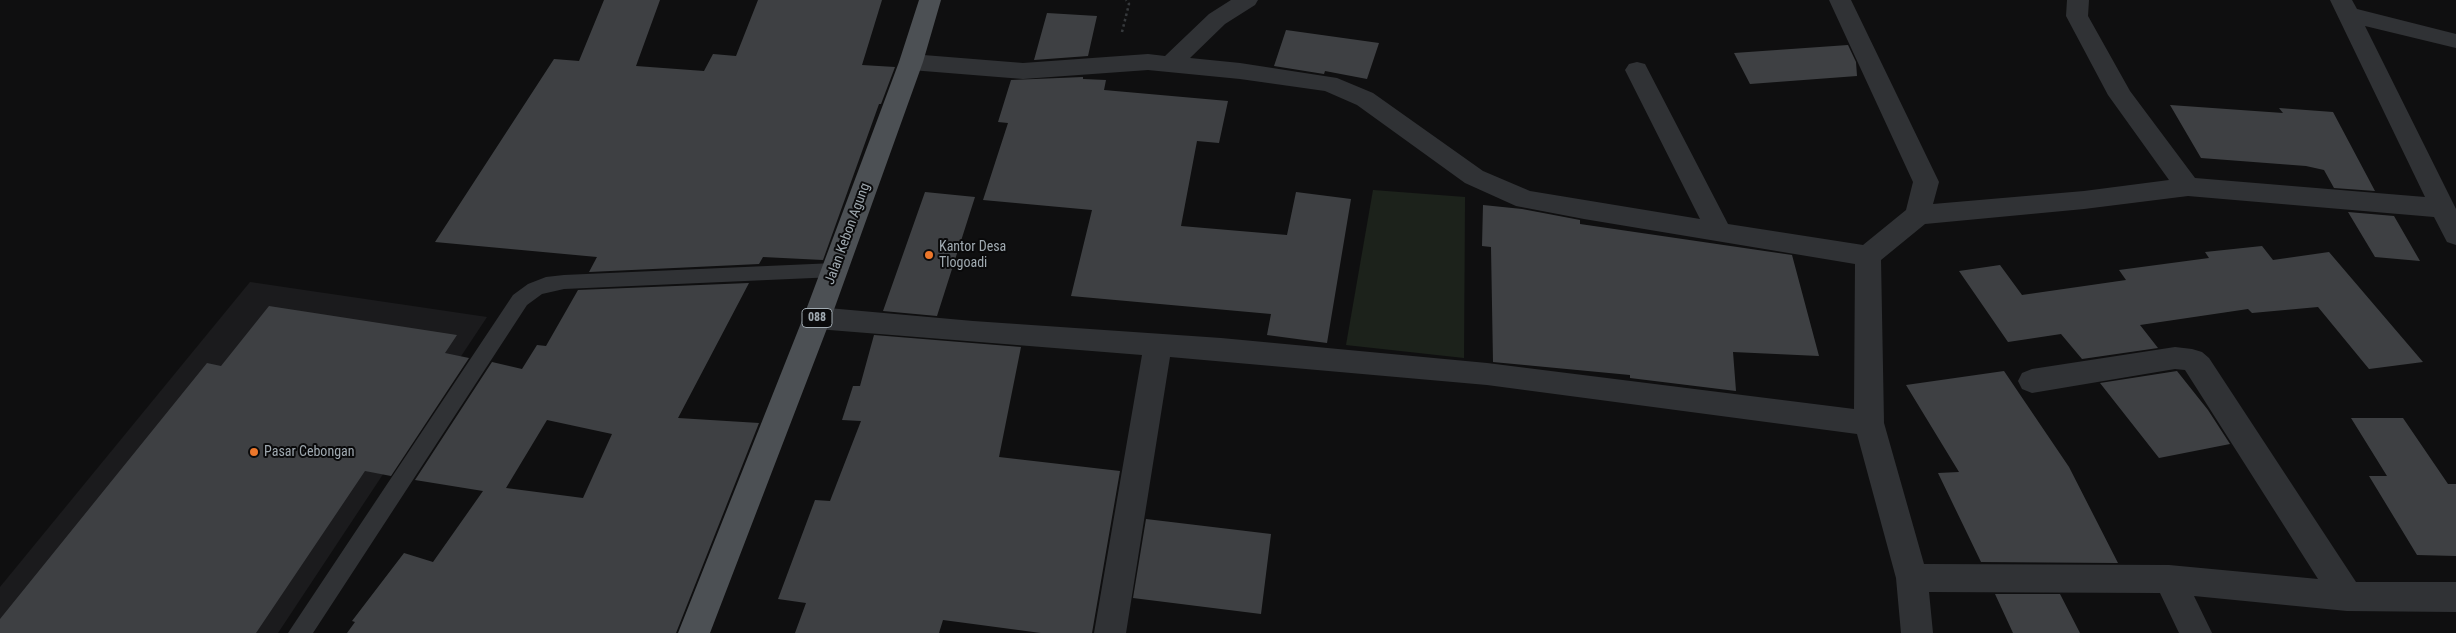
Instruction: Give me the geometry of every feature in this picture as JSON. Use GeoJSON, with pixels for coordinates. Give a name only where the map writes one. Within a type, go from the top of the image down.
{"type":"FeatureCollection","features":[{"type":"Feature","properties":{"kind":"main road","name":"Jalan Kebon Agung"},"geometry":{"type":"LineString","coordinates":[[694,633],[818,318],[911,62],[930,0]]}},
{"type":"Feature","properties":{"kind":"street"},"geometry":{"type":"LineString","coordinates":[[1171,64],[1217,19],[1247,0]]}},
{"type":"Feature","properties":{"kind":"street"},"geometry":{"type":"LineString","coordinates":[[1840,0],[1926,182],[1918,215]]}},
{"type":"Feature","properties":{"kind":"street"},"geometry":{"type":"LineString","coordinates":[[2078,0],[2077,16],[2120,95],[2188,187]]}},
{"type":"Feature","properties":{"kind":"street"},"geometry":{"type":"LineString","coordinates":[[2344,7],[2456,41]]}},
{"type":"Feature","properties":{"kind":"street"},"geometry":{"type":"LineString","coordinates":[[2344,7],[2456,235]]}},
{"type":"Feature","properties":{"kind":"street"},"geometry":{"type":"LineString","coordinates":[[911,62],[1023,71],[1106,64],[1171,64],[1329,84],[1365,99],[1474,176],[1525,198],[1584,210],[1868,256],[1918,215],[2084,200],[2188,187],[2442,208]]}},
{"type":"Feature","properties":{"kind":"street"},"geometry":{"type":"LineString","coordinates":[[1637,70],[1719,231]]}},
{"type":"Feature","properties":{"kind":"street"},"geometry":{"type":"LineString","coordinates":[[1868,256],[1870,424],[1912,578],[1918,633]]}},
{"type":"Feature","properties":{"kind":"street"},"geometry":{"type":"LineString","coordinates":[[818,318],[1488,374],[1870,424]]}},
{"type":"Feature","properties":{"kind":"street"},"geometry":{"type":"LineString","coordinates":[[1110,633],[1158,345]]}},
{"type":"Feature","properties":{"kind":"street"},"geometry":{"type":"LineString","coordinates":[[2032,381],[2175,358],[2192,360],[2199,366],[2347,596]]}},
{"type":"Feature","properties":{"kind":"street"},"geometry":{"type":"LineString","coordinates":[[1912,578],[2170,579],[2347,596],[2456,598]]}},
{"type":"Feature","properties":{"kind":"street"},"geometry":{"type":"LineString","coordinates":[[2170,579],[2196,633]]}},
{"type":"Feature","properties":{"kind":"lane"},"geometry":{"type":"LineString","coordinates":[[300,633],[520,300],[526,295],[546,284],[564,282],[835,270]]}},
{"type":"Feature","properties":{"kind":"shaded area"},"geometry":{"type":"Polygon","coordinates":[[[1373,190],[1465,197],[1464,358],[1346,345],[1373,190]]]}},
{"type":"Feature","properties":{"kind":"shaded area","name":"Pasar Cebongan"},"geometry":{"type":"Polygon","coordinates":[[[250,282],[487,317],[278,633],[0,633],[0,587],[250,282]]]}},
{"type":"Feature","properties":{"kind":"building"},"geometry":{"type":"Polygon","coordinates":[[[604,0],[660,0],[636,66],[704,71],[713,54],[736,56],[758,0],[882,0],[862,65],[895,67],[881,104],[879,104],[823,260],[763,257],[759,264],[589,272],[597,257],[435,242],[554,59],[579,61],[604,0]]]}},
{"type":"Feature","properties":{"kind":"building"},"geometry":{"type":"Polygon","coordinates":[[[1047,13],[1097,16],[1088,56],[1034,60],[1047,13]]]}},
{"type":"Feature","properties":{"kind":"building"},"geometry":{"type":"Polygon","coordinates":[[[1286,30],[1379,43],[1367,79],[1325,71],[1324,74],[1274,66],[1286,30]]]}},
{"type":"Feature","properties":{"kind":"building"},"geometry":{"type":"Polygon","coordinates":[[[1848,45],[1856,62],[1857,76],[1750,84],[1734,53],[1848,45]]]}},
{"type":"Feature","properties":{"kind":"building"},"geometry":{"type":"Polygon","coordinates":[[[1083,77],[1083,79],[1106,80],[1104,90],[1228,101],[1219,143],[1197,141],[1181,226],[1287,235],[1296,192],[1351,199],[1327,343],[1267,335],[1271,314],[1071,296],[1092,210],[983,200],[1008,123],[998,122],[1011,80],[1083,77]]]}},
{"type":"Feature","properties":{"kind":"building"},"geometry":{"type":"Polygon","coordinates":[[[2170,105],[2283,113],[2279,108],[2333,112],[2375,191],[2334,188],[2324,170],[2306,166],[2201,158],[2170,105]]]}},
{"type":"Feature","properties":{"kind":"building","name":"Kantor Desa Tlogoadi"},"geometry":{"type":"Polygon","coordinates":[[[925,192],[975,197],[937,316],[883,311],[925,192]]]}},
{"type":"Feature","properties":{"kind":"building"},"geometry":{"type":"Polygon","coordinates":[[[1483,205],[1522,209],[1580,220],[1580,224],[1792,255],[1819,356],[1733,352],[1736,391],[1630,378],[1630,375],[1493,362],[1491,247],[1482,246],[1483,205]]]}},
{"type":"Feature","properties":{"kind":"building"},"geometry":{"type":"Polygon","coordinates":[[[2348,212],[2394,216],[2420,261],[2375,257],[2348,212]]]}},
{"type":"Feature","properties":{"kind":"building"},"geometry":{"type":"Polygon","coordinates":[[[2262,246],[2273,260],[2329,252],[2423,362],[2369,369],[2318,307],[2252,313],[2248,309],[2140,325],[2158,348],[2082,359],[2061,334],[2008,342],[1959,271],[2000,265],[2022,295],[2126,280],[2119,270],[2209,258],[2205,252],[2262,246]]]}},
{"type":"Feature","properties":{"kind":"building"},"geometry":{"type":"Polygon","coordinates":[[[749,283],[678,418],[759,423],[676,633],[347,633],[355,622],[352,621],[404,553],[433,562],[483,491],[415,480],[492,362],[522,369],[537,345],[546,346],[578,290],[749,283]],[[547,420],[506,488],[583,498],[612,434],[547,420]]]}},
{"type":"Feature","properties":{"kind":"building","name":"Pasar Cebongan"},"geometry":{"type":"Polygon","coordinates":[[[269,306],[457,335],[445,353],[469,358],[391,476],[365,471],[256,633],[0,633],[0,619],[207,363],[221,366],[269,306]]]}},
{"type":"Feature","properties":{"kind":"building"},"geometry":{"type":"Polygon","coordinates":[[[874,335],[1021,347],[999,457],[1120,471],[1092,633],[1041,633],[943,620],[939,633],[795,633],[806,603],[778,599],[815,500],[830,501],[861,421],[842,420],[853,386],[860,386],[874,335]]]}},
{"type":"Feature","properties":{"kind":"building"},"geometry":{"type":"Polygon","coordinates":[[[2004,371],[2069,467],[2118,563],[1981,562],[1938,473],[1959,472],[1906,385],[2004,371]]]}},
{"type":"Feature","properties":{"kind":"building"},"geometry":{"type":"Polygon","coordinates":[[[2177,371],[2208,410],[2230,444],[2159,458],[2100,383],[2177,371]]]}},
{"type":"Feature","properties":{"kind":"building"},"geometry":{"type":"Polygon","coordinates":[[[2351,418],[2403,418],[2448,484],[2456,484],[2456,556],[2417,555],[2369,476],[2387,476],[2351,418]]]}},
{"type":"Feature","properties":{"kind":"building"},"geometry":{"type":"Polygon","coordinates":[[[1146,519],[1271,534],[1261,614],[1133,598],[1146,519]]]}},
{"type":"Feature","properties":{"kind":"building"},"geometry":{"type":"Polygon","coordinates":[[[1995,594],[2060,594],[2080,633],[2013,633],[1995,594]]]}},
{"type":"Feature","properties":{"kind":"place","name":"Kantor Desa Tlogoadi"},"geometry":{"type":"Point","coordinates":[929,255]}},
{"type":"Feature","properties":{"kind":"place","name":"Pasar Cebongan"},"geometry":{"type":"Point","coordinates":[254,452]}}]}
